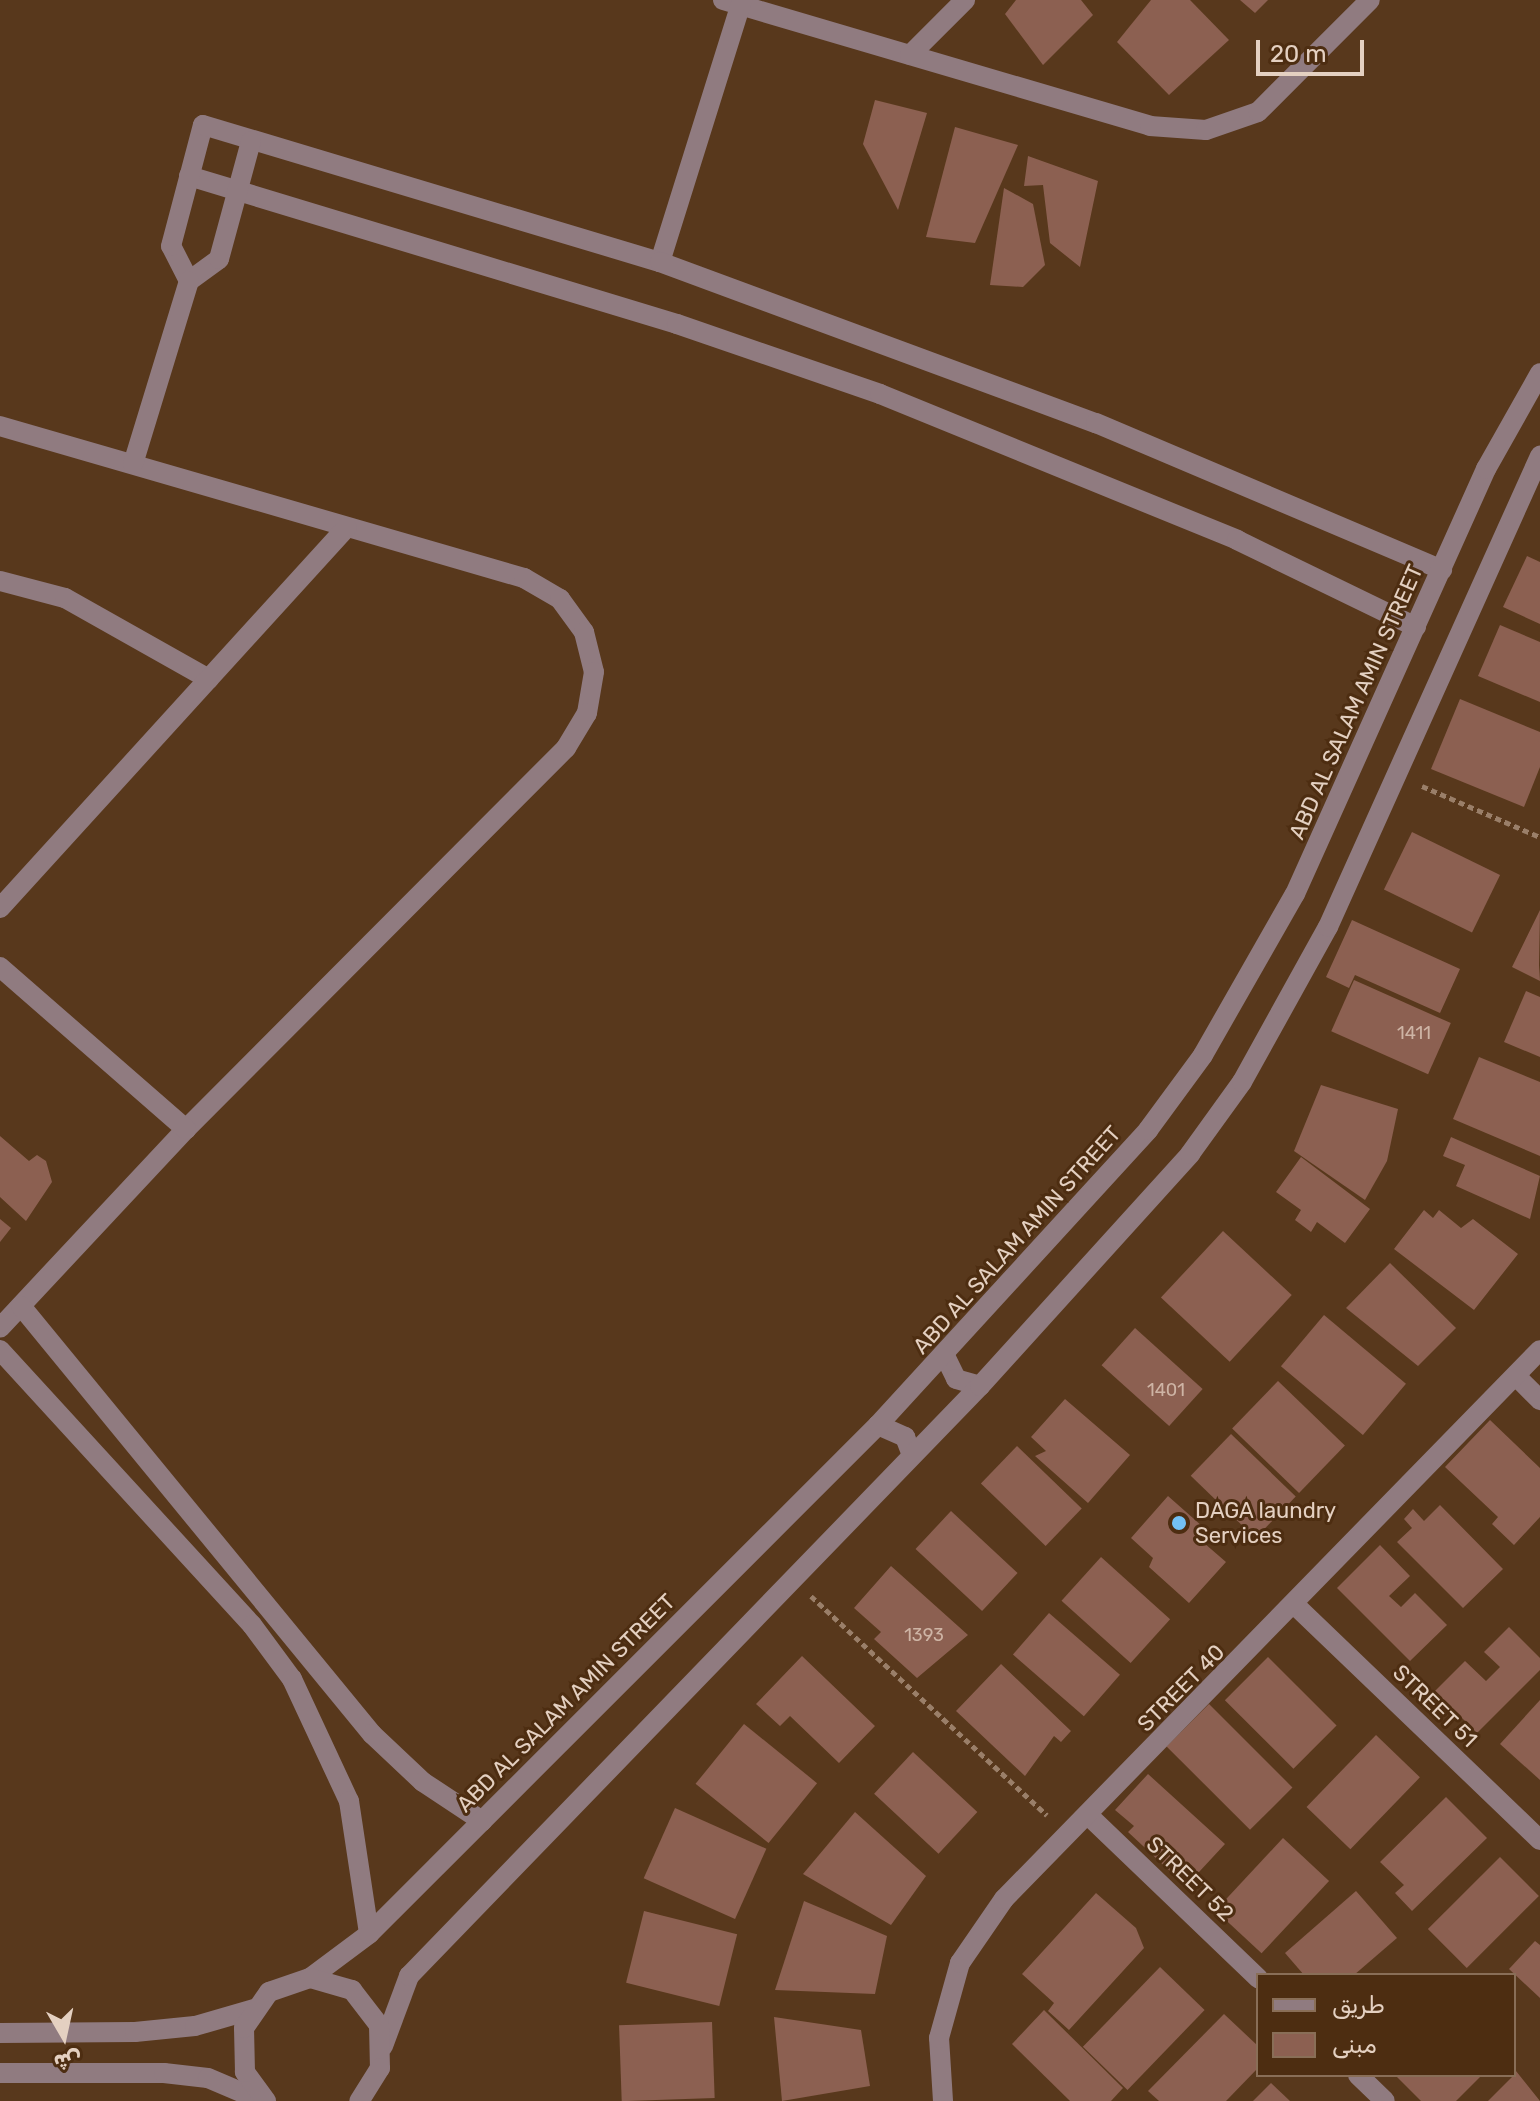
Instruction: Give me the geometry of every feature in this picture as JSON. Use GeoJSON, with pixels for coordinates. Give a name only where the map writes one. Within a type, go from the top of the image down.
{"type":"FeatureCollection","features":[{"type":"Feature","properties":{"kind":"street"},"geometry":{"type":"LineString","coordinates":[[910,55],[965,0]]}},
{"type":"Feature","properties":{"kind":"street"},"geometry":{"type":"LineString","coordinates":[[660,262],[735,2],[1150,126],[1206,130],[1258,112],[1370,0]]}},
{"type":"Feature","properties":{"kind":"street"},"geometry":{"type":"LineString","coordinates":[[189,281],[171,246],[203,125],[660,262],[1152,445],[1442,570]]}},
{"type":"Feature","properties":{"kind":"street"},"geometry":{"type":"LineString","coordinates":[[133,464],[189,281],[219,259],[251,141]]}},
{"type":"Feature","properties":{"kind":"street"},"geometry":{"type":"LineString","coordinates":[[189,176],[880,394],[1237,540],[1416,627]]}},
{"type":"Feature","properties":{"kind":"street","name":"ABD AL SALAM AMIN STREET"},"geometry":{"type":"LineString","coordinates":[[254,2009],[269,1992],[310,1978],[369,1934],[878,1425],[1089,1202],[1203,1055],[1295,894],[1486,469],[1540,373]]}},
{"type":"Feature","properties":{"kind":"street"},"geometry":{"type":"LineString","coordinates":[[0,426],[524,578],[560,599],[588,645],[594,672],[587,713],[536,780],[186,1129],[0,1328]]}},
{"type":"Feature","properties":{"kind":"street"},"geometry":{"type":"LineString","coordinates":[[377,2101],[383,2046],[409,1976],[980,1386],[1133,1222],[1242,1082],[1328,927],[1540,456]]}},
{"type":"Feature","properties":{"kind":"street"},"geometry":{"type":"LineString","coordinates":[[0,908],[347,527]]}},
{"type":"Feature","properties":{"kind":"street"},"geometry":{"type":"LineString","coordinates":[[0,581],[65,598],[209,679]]}},
{"type":"Feature","properties":{"kind":"street"},"geometry":{"type":"LineString","coordinates":[[0,967],[186,1129]]}},
{"type":"Feature","properties":{"kind":"street"},"geometry":{"type":"LineString","coordinates":[[21,1306],[372,1734],[423,1782],[482,1821]]}},
{"type":"Feature","properties":{"kind":"street"},"geometry":{"type":"LineString","coordinates":[[0,1350],[252,1625],[299,1691],[349,1801],[369,1934]]}},
{"type":"Feature","properties":{"kind":"street","name":"STREET 40"},"geometry":{"type":"LineString","coordinates":[[943,2101],[939,2038],[960,1963],[1004,1899],[1519,1379],[1540,1350]]}},
{"type":"Feature","properties":{"kind":"street"},"geometry":{"type":"LineString","coordinates":[[945,1356],[956,1379],[980,1386]]}},
{"type":"Feature","properties":{"kind":"street"},"geometry":{"type":"LineString","coordinates":[[1519,1379],[1540,1400]]}},
{"type":"Feature","properties":{"kind":"street"},"geometry":{"type":"LineString","coordinates":[[878,1425],[905,1437],[912,1455]]}},
{"type":"Feature","properties":{"kind":"street","name":"STREET 51"},"geometry":{"type":"LineString","coordinates":[[1296,1606],[1540,1840]]}},
{"type":"Feature","properties":{"kind":"street"},"geometry":{"type":"LineString","coordinates":[[252,1625],[269,1608]]}},
{"type":"Feature","properties":{"kind":"street","name":"STREET 52"},"geometry":{"type":"LineString","coordinates":[[1088,1815],[1256,1976]]}},
{"type":"Feature","properties":{"kind":"street"},"geometry":{"type":"LineString","coordinates":[[310,1978],[352,1990],[369,2005],[383,2046]]}},
{"type":"Feature","properties":{"kind":"street"},"geometry":{"type":"LineString","coordinates":[[0,2033],[165,2029],[254,2009]]}},
{"type":"Feature","properties":{"kind":"street"},"geometry":{"type":"LineString","coordinates":[[254,2009],[241,2050],[245,2072],[264,2101]]}},
{"type":"Feature","properties":{"kind":"street"},"geometry":{"type":"LineString","coordinates":[[359,2101],[380,2068]]}},
{"type":"Feature","properties":{"kind":"street"},"geometry":{"type":"LineString","coordinates":[[0,2073],[164,2073],[208,2078],[264,2101]]}},
{"type":"Feature","properties":{"kind":"street"},"geometry":{"type":"LineString","coordinates":[[1360,2077],[1385,2101]]}},
{"type":"Feature","properties":{"kind":"path"},"geometry":{"type":"LineString","coordinates":[[1395,774],[1540,837]]}},
{"type":"Feature","properties":{"kind":"path"},"geometry":{"type":"LineString","coordinates":[[791,1578],[1068,1835]]}},
{"type":"Feature","properties":{"kind":"building"},"geometry":{"type":"Polygon","coordinates":[[[1016,0],[1081,0],[1093,15],[1043,65],[1005,14],[1016,0]]]}},
{"type":"Feature","properties":{"kind":"building"},"geometry":{"type":"Polygon","coordinates":[[[1151,0],[1190,0],[1229,40],[1169,95],[1117,42],[1151,0]]]}},
{"type":"Feature","properties":{"kind":"building"},"geometry":{"type":"Polygon","coordinates":[[[1240,0],[1268,0],[1255,13],[1240,0]]]}},
{"type":"Feature","properties":{"kind":"building"},"geometry":{"type":"Polygon","coordinates":[[[875,100],[927,113],[898,210],[863,144],[875,100]]]}},
{"type":"Feature","properties":{"kind":"building"},"geometry":{"type":"Polygon","coordinates":[[[955,127],[1018,145],[975,243],[926,237],[955,127]]]}},
{"type":"Feature","properties":{"kind":"building"},"geometry":{"type":"Polygon","coordinates":[[[1028,156],[1098,181],[1080,267],[1050,243],[1043,185],[1024,186],[1028,156]]]}},
{"type":"Feature","properties":{"kind":"building"},"geometry":{"type":"Polygon","coordinates":[[[1004,188],[1033,204],[1045,265],[1023,287],[990,285],[1004,188]]]}},
{"type":"Feature","properties":{"kind":"building"},"geometry":{"type":"Polygon","coordinates":[[[1527,556],[1540,562],[1540,624],[1503,607],[1527,556]]]}},
{"type":"Feature","properties":{"kind":"building"},"geometry":{"type":"Polygon","coordinates":[[[1500,625],[1540,642],[1540,702],[1478,676],[1500,625]]]}},
{"type":"Feature","properties":{"kind":"building"},"geometry":{"type":"Polygon","coordinates":[[[1460,699],[1540,732],[1540,767],[1524,807],[1431,769],[1460,699]]]}},
{"type":"Feature","properties":{"kind":"building"},"geometry":{"type":"Polygon","coordinates":[[[1412,832],[1500,875],[1472,932],[1384,890],[1412,832]]]}},
{"type":"Feature","properties":{"kind":"building"},"geometry":{"type":"Polygon","coordinates":[[[1540,910],[1539,965],[1540,981],[1512,967],[1540,910]]]}},
{"type":"Feature","properties":{"kind":"building"},"geometry":{"type":"Polygon","coordinates":[[[1352,920],[1460,969],[1440,1013],[1355,975],[1349,988],[1326,977],[1352,920]]]}},
{"type":"Feature","properties":{"kind":"building"},"geometry":{"type":"Polygon","coordinates":[[[1354,980],[1451,1023],[1428,1074],[1331,1031],[1354,980]]]}},
{"type":"Feature","properties":{"kind":"building"},"geometry":{"type":"Polygon","coordinates":[[[1526,991],[1540,997],[1540,1057],[1504,1042],[1526,991]]]}},
{"type":"Feature","properties":{"kind":"building"},"geometry":{"type":"Polygon","coordinates":[[[1479,1057],[1540,1082],[1540,1156],[1453,1119],[1479,1057]]]}},
{"type":"Feature","properties":{"kind":"building"},"geometry":{"type":"Polygon","coordinates":[[[1321,1085],[1398,1109],[1387,1161],[1365,1200],[1294,1151],[1321,1085]]]}},
{"type":"Feature","properties":{"kind":"building"},"geometry":{"type":"Polygon","coordinates":[[[0,1136],[29,1161],[37,1155],[46,1161],[52,1182],[26,1221],[0,1197],[0,1136]]]}},
{"type":"Feature","properties":{"kind":"building"},"geometry":{"type":"Polygon","coordinates":[[[1451,1137],[1540,1176],[1530,1219],[1456,1186],[1465,1165],[1443,1156],[1451,1137]]]}},
{"type":"Feature","properties":{"kind":"building"},"geometry":{"type":"Polygon","coordinates":[[[1301,1157],[1370,1209],[1345,1243],[1317,1222],[1311,1232],[1295,1220],[1301,1210],[1276,1192],[1301,1157]]]}},
{"type":"Feature","properties":{"kind":"building"},"geometry":{"type":"Polygon","coordinates":[[[1424,1210],[1433,1218],[1439,1210],[1461,1228],[1473,1219],[1518,1254],[1474,1310],[1394,1249],[1424,1210]]]}},
{"type":"Feature","properties":{"kind":"building"},"geometry":{"type":"Polygon","coordinates":[[[0,1219],[11,1228],[0,1242],[0,1219]]]}},
{"type":"Feature","properties":{"kind":"building"},"geometry":{"type":"Polygon","coordinates":[[[1223,1231],[1292,1295],[1230,1362],[1161,1298],[1223,1231]]]}},
{"type":"Feature","properties":{"kind":"building"},"geometry":{"type":"Polygon","coordinates":[[[1390,1263],[1456,1328],[1418,1366],[1346,1308],[1390,1263]]]}},
{"type":"Feature","properties":{"kind":"building"},"geometry":{"type":"Polygon","coordinates":[[[1324,1315],[1406,1384],[1363,1435],[1281,1366],[1324,1315]]]}},
{"type":"Feature","properties":{"kind":"building"},"geometry":{"type":"Polygon","coordinates":[[[1135,1328],[1203,1389],[1169,1426],[1102,1365],[1135,1328]]]}},
{"type":"Feature","properties":{"kind":"building"},"geometry":{"type":"Polygon","coordinates":[[[1278,1381],[1345,1446],[1299,1493],[1232,1428],[1278,1381]]]}},
{"type":"Feature","properties":{"kind":"building"},"geometry":{"type":"Polygon","coordinates":[[[1065,1399],[1130,1455],[1088,1503],[1035,1456],[1046,1451],[1031,1437],[1065,1399]]]}},
{"type":"Feature","properties":{"kind":"building"},"geometry":{"type":"Polygon","coordinates":[[[1490,1420],[1540,1468],[1540,1517],[1514,1545],[1492,1524],[1498,1517],[1445,1467],[1490,1420]]]}},
{"type":"Feature","properties":{"kind":"building"},"geometry":{"type":"Polygon","coordinates":[[[1231,1434],[1296,1497],[1255,1538],[1191,1476],[1231,1434]]]}},
{"type":"Feature","properties":{"kind":"building"},"geometry":{"type":"Polygon","coordinates":[[[1017,1446],[1082,1509],[1046,1546],[981,1483],[1017,1446]]]}},
{"type":"Feature","properties":{"kind":"building"},"geometry":{"type":"Polygon","coordinates":[[[1168,1496],[1211,1534],[1204,1543],[1226,1562],[1189,1603],[1149,1567],[1153,1558],[1131,1538],[1168,1496]]]}},
{"type":"Feature","properties":{"kind":"building"},"geometry":{"type":"Polygon","coordinates":[[[1440,1505],[1503,1569],[1463,1608],[1397,1542],[1412,1528],[1404,1519],[1413,1509],[1424,1521],[1440,1505]]]}},
{"type":"Feature","properties":{"kind":"building"},"geometry":{"type":"Polygon","coordinates":[[[951,1511],[1018,1573],[982,1611],[916,1549],[951,1511]]]}},
{"type":"Feature","properties":{"kind":"building"},"geometry":{"type":"Polygon","coordinates":[[[1380,1545],[1410,1576],[1389,1596],[1401,1607],[1415,1593],[1447,1625],[1410,1661],[1337,1588],[1380,1545]]]}},
{"type":"Feature","properties":{"kind":"building"},"geometry":{"type":"Polygon","coordinates":[[[1101,1557],[1170,1619],[1131,1663],[1062,1601],[1101,1557]]]}},
{"type":"Feature","properties":{"kind":"building"},"geometry":{"type":"Polygon","coordinates":[[[891,1566],[968,1635],[917,1678],[874,1639],[881,1632],[854,1608],[891,1566]]]}},
{"type":"Feature","properties":{"kind":"building"},"geometry":{"type":"Polygon","coordinates":[[[1049,1613],[1120,1675],[1084,1716],[1013,1655],[1049,1613]]]}},
{"type":"Feature","properties":{"kind":"building"},"geometry":{"type":"Polygon","coordinates":[[[1509,1627],[1540,1658],[1540,1670],[1477,1733],[1435,1691],[1465,1661],[1486,1681],[1500,1667],[1484,1652],[1509,1627]]]}},
{"type":"Feature","properties":{"kind":"building"},"geometry":{"type":"Polygon","coordinates":[[[802,1656],[875,1726],[839,1763],[790,1716],[780,1726],[756,1704],[802,1656]]]}},
{"type":"Feature","properties":{"kind":"building"},"geometry":{"type":"Polygon","coordinates":[[[1268,1657],[1337,1726],[1293,1769],[1225,1700],[1268,1657]]]}},
{"type":"Feature","properties":{"kind":"building"},"geometry":{"type":"Polygon","coordinates":[[[1001,1664],[1071,1731],[1061,1742],[1054,1736],[1025,1776],[956,1711],[1001,1664]]]}},
{"type":"Feature","properties":{"kind":"building"},"geometry":{"type":"Polygon","coordinates":[[[1540,1700],[1540,1780],[1500,1744],[1540,1700]]]}},
{"type":"Feature","properties":{"kind":"building"},"geometry":{"type":"Polygon","coordinates":[[[1209,1704],[1292,1787],[1250,1830],[1167,1746],[1209,1704]]]}},
{"type":"Feature","properties":{"kind":"building"},"geometry":{"type":"Polygon","coordinates":[[[744,1724],[817,1783],[769,1843],[696,1784],[744,1724]]]}},
{"type":"Feature","properties":{"kind":"building"},"geometry":{"type":"Polygon","coordinates":[[[1376,1735],[1420,1777],[1350,1849],[1307,1807],[1376,1735]]]}},
{"type":"Feature","properties":{"kind":"building"},"geometry":{"type":"Polygon","coordinates":[[[913,1752],[977,1812],[938,1854],[874,1794],[913,1752]]]}},
{"type":"Feature","properties":{"kind":"building"},"geometry":{"type":"Polygon","coordinates":[[[1148,1774],[1225,1844],[1186,1886],[1128,1832],[1134,1826],[1115,1810],[1148,1774]]]}},
{"type":"Feature","properties":{"kind":"building"},"geometry":{"type":"Polygon","coordinates":[[[1446,1797],[1487,1838],[1412,1911],[1395,1893],[1404,1885],[1380,1862],[1446,1797]]]}},
{"type":"Feature","properties":{"kind":"building"},"geometry":{"type":"Polygon","coordinates":[[[675,1808],[766,1849],[735,1919],[644,1878],[675,1808]]]}},
{"type":"Feature","properties":{"kind":"building"},"geometry":{"type":"Polygon","coordinates":[[[855,1812],[926,1876],[891,1925],[803,1874],[855,1812]]]}},
{"type":"Feature","properties":{"kind":"building"},"geometry":{"type":"Polygon","coordinates":[[[1283,1838],[1329,1881],[1262,1953],[1215,1910],[1283,1838]]]}},
{"type":"Feature","properties":{"kind":"building"},"geometry":{"type":"Polygon","coordinates":[[[1500,1857],[1539,1896],[1467,1968],[1428,1929],[1500,1857]]]}},
{"type":"Feature","properties":{"kind":"building"},"geometry":{"type":"Polygon","coordinates":[[[1356,1891],[1397,1938],[1356,1973],[1302,1973],[1285,1953],[1356,1891]]]}},
{"type":"Feature","properties":{"kind":"building"},"geometry":{"type":"Polygon","coordinates":[[[1096,1893],[1136,1928],[1144,1948],[1069,2030],[1048,2011],[1054,2003],[1022,1974],[1096,1893]]]}},
{"type":"Feature","properties":{"kind":"building"},"geometry":{"type":"Polygon","coordinates":[[[804,1901],[887,1936],[875,1994],[775,1990],[804,1901]]]}},
{"type":"Feature","properties":{"kind":"building"},"geometry":{"type":"Polygon","coordinates":[[[644,1911],[737,1934],[719,2006],[626,1983],[644,1911]]]}},
{"type":"Feature","properties":{"kind":"building"},"geometry":{"type":"Polygon","coordinates":[[[1535,1941],[1540,1945],[1540,1998],[1516,1973],[1509,1969],[1535,1941]]]}},
{"type":"Feature","properties":{"kind":"building"},"geometry":{"type":"Polygon","coordinates":[[[1160,1967],[1205,2010],[1127,2090],[1083,2047],[1160,1967]]]}},
{"type":"Feature","properties":{"kind":"building"},"geometry":{"type":"Polygon","coordinates":[[[1044,2010],[1123,2088],[1111,2101],[1070,2101],[1012,2044],[1044,2010]]]}},
{"type":"Feature","properties":{"kind":"building"},"geometry":{"type":"Polygon","coordinates":[[[1224,2014],[1256,2044],[1256,2070],[1226,2101],[1159,2101],[1148,2091],[1224,2014]]]}},
{"type":"Feature","properties":{"kind":"building"},"geometry":{"type":"Polygon","coordinates":[[[774,2017],[861,2030],[870,2086],[782,2101],[774,2017]]]}},
{"type":"Feature","properties":{"kind":"building"},"geometry":{"type":"Polygon","coordinates":[[[712,2022],[715,2098],[622,2101],[619,2025],[712,2022]]]}},
{"type":"Feature","properties":{"kind":"building"},"geometry":{"type":"Polygon","coordinates":[[[1516,2071],[1540,2101],[1488,2101],[1512,2077],[1516,2077],[1516,2071]]]}},
{"type":"Feature","properties":{"kind":"building"},"geometry":{"type":"Polygon","coordinates":[[[1397,2077],[1480,2077],[1456,2101],[1421,2101],[1397,2077]]]}},
{"type":"Feature","properties":{"kind":"building"},"geometry":{"type":"Polygon","coordinates":[[[1271,2083],[1290,2101],[1253,2101],[1271,2083]]]}},
{"type":"Feature","properties":{"kind":"place","name":"DAGA laundry Services"},"geometry":{"type":"Point","coordinates":[1179,1523]}}]}
